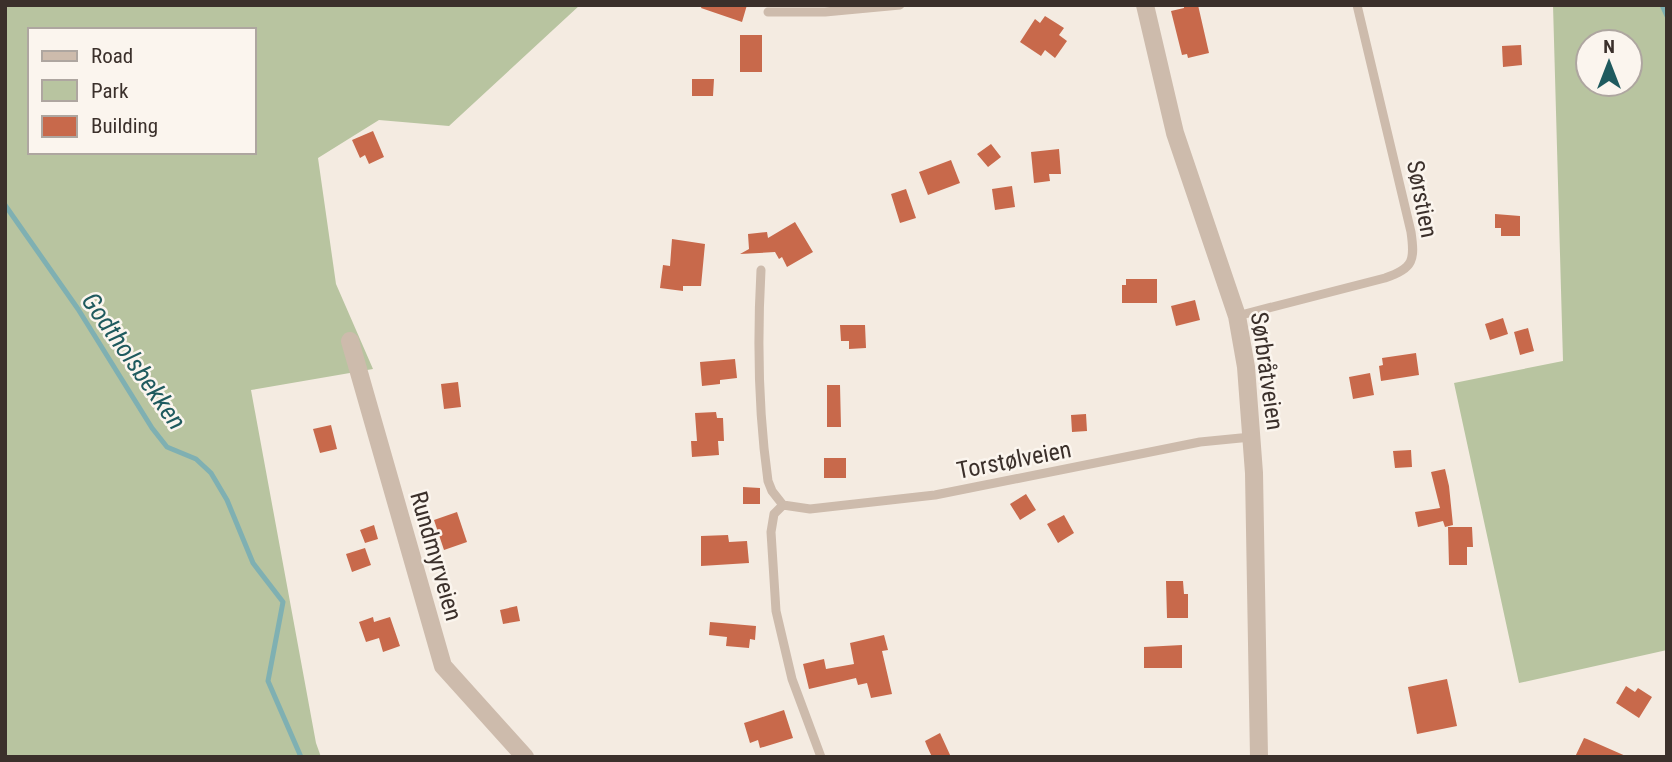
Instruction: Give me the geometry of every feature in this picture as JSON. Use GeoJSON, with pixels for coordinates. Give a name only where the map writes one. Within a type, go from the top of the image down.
{"type":"FeatureCollection","features":[{"type":"Feature","properties":{"kind":"street","name":"Sørbråtveien"},"geometry":{"type":"LineString","coordinates":[[1145,5],[1175,134],[1237,316],[1246,367],[1254,473],[1259,757]]}},
{"type":"Feature","properties":{"kind":"street","name":"Rundmyrveien"},"geometry":{"type":"LineString","coordinates":[[350,341],[443,666],[525,757]]}},
{"type":"Feature","properties":{"kind":"lane"},"geometry":{"type":"LineString","coordinates":[[768,12],[825,12],[900,5]]}},
{"type":"Feature","properties":{"kind":"lane","name":"Sørstien"},"geometry":{"type":"LineString","coordinates":[[1237,316],[1385,278],[1405,270],[1410,264],[1414,253],[1411,232],[1357,5]]}},
{"type":"Feature","properties":{"kind":"lane"},"geometry":{"type":"LineString","coordinates":[[761,270],[757,337],[761,415],[768,481],[783,505],[774,514],[771,532],[776,611],[792,679],[821,757]]}},
{"type":"Feature","properties":{"kind":"lane","name":"Torstølveien"},"geometry":{"type":"LineString","coordinates":[[783,505],[810,509],[936,495],[1200,442],[1251,437]]}},
{"type":"Feature","properties":{"kind":"green space"},"geometry":{"type":"Polygon","coordinates":[[[5,5],[580,5],[449,126],[379,120],[318,158],[336,284],[373,369],[251,390],[316,743],[321,757],[5,757],[5,5]]]}},
{"type":"Feature","properties":{"kind":"green space"},"geometry":{"type":"Polygon","coordinates":[[[1553,5],[1667,5],[1667,650],[1519,683],[1454,383],[1563,361],[1553,5]]]}},
{"type":"Feature","properties":{"kind":"building"},"geometry":{"type":"Polygon","coordinates":[[[702,5],[747,5],[742,22],[701,8],[702,5]]]}},
{"type":"Feature","properties":{"kind":"building"},"geometry":{"type":"Polygon","coordinates":[[[1184,5],[1198,5],[1209,53],[1188,58],[1187,54],[1182,55],[1171,11],[1184,8],[1184,5]]]}},
{"type":"Feature","properties":{"kind":"building"},"geometry":{"type":"Polygon","coordinates":[[[1045,16],[1064,28],[1059,35],[1067,41],[1055,58],[1045,50],[1041,56],[1020,42],[1035,19],[1040,23],[1045,16]]]}},
{"type":"Feature","properties":{"kind":"building"},"geometry":{"type":"Polygon","coordinates":[[[740,35],[762,35],[762,72],[740,72],[740,35]]]}},
{"type":"Feature","properties":{"kind":"building"},"geometry":{"type":"Polygon","coordinates":[[[1521,45],[1522,65],[1503,67],[1502,46],[1521,45]]]}},
{"type":"Feature","properties":{"kind":"building"},"geometry":{"type":"Polygon","coordinates":[[[692,79],[714,79],[713,96],[692,96],[692,79]]]}},
{"type":"Feature","properties":{"kind":"building"},"geometry":{"type":"Polygon","coordinates":[[[373,131],[384,157],[369,164],[365,155],[360,158],[352,140],[373,131]]]}},
{"type":"Feature","properties":{"kind":"building"},"geometry":{"type":"Polygon","coordinates":[[[991,144],[1001,157],[988,167],[977,154],[991,144]]]}},
{"type":"Feature","properties":{"kind":"building"},"geometry":{"type":"Polygon","coordinates":[[[1059,149],[1061,174],[1049,174],[1050,181],[1034,183],[1031,152],[1059,149]]]}},
{"type":"Feature","properties":{"kind":"building"},"geometry":{"type":"Polygon","coordinates":[[[951,160],[960,183],[928,195],[919,172],[951,160]]]}},
{"type":"Feature","properties":{"kind":"building"},"geometry":{"type":"Polygon","coordinates":[[[1012,186],[1015,207],[995,210],[992,189],[1012,186]]]}},
{"type":"Feature","properties":{"kind":"building"},"geometry":{"type":"Polygon","coordinates":[[[906,189],[916,218],[900,223],[891,194],[906,189]]]}},
{"type":"Feature","properties":{"kind":"building"},"geometry":{"type":"Polygon","coordinates":[[[1495,214],[1520,216],[1520,236],[1501,236],[1501,228],[1495,228],[1495,214]]]}},
{"type":"Feature","properties":{"kind":"building"},"geometry":{"type":"Polygon","coordinates":[[[795,222],[813,252],[787,267],[782,257],[779,259],[775,252],[740,254],[749,249],[748,234],[767,232],[768,238],[795,222]]]}},
{"type":"Feature","properties":{"kind":"building"},"geometry":{"type":"Polygon","coordinates":[[[672,239],[705,244],[701,286],[683,286],[683,291],[660,288],[663,265],[670,266],[672,239]]]}},
{"type":"Feature","properties":{"kind":"building"},"geometry":{"type":"Polygon","coordinates":[[[1126,279],[1157,279],[1157,303],[1122,303],[1122,285],[1126,285],[1126,279]]]}},
{"type":"Feature","properties":{"kind":"building"},"geometry":{"type":"Polygon","coordinates":[[[1195,300],[1200,320],[1176,326],[1171,306],[1195,300]]]}},
{"type":"Feature","properties":{"kind":"building"},"geometry":{"type":"Polygon","coordinates":[[[1503,318],[1508,334],[1490,340],[1485,324],[1503,318]]]}},
{"type":"Feature","properties":{"kind":"building"},"geometry":{"type":"Polygon","coordinates":[[[840,325],[865,325],[866,348],[849,349],[849,341],[841,341],[840,325]]]}},
{"type":"Feature","properties":{"kind":"building"},"geometry":{"type":"Polygon","coordinates":[[[1528,328],[1534,351],[1520,355],[1514,332],[1528,328]]]}},
{"type":"Feature","properties":{"kind":"building"},"geometry":{"type":"Polygon","coordinates":[[[1416,353],[1419,375],[1381,381],[1379,366],[1383,365],[1382,358],[1416,353]]]}},
{"type":"Feature","properties":{"kind":"building"},"geometry":{"type":"Polygon","coordinates":[[[735,359],[737,378],[702,386],[700,362],[735,359]]]}},
{"type":"Feature","properties":{"kind":"building"},"geometry":{"type":"Polygon","coordinates":[[[1370,373],[1374,395],[1353,399],[1349,377],[1370,373]]]}},
{"type":"Feature","properties":{"kind":"building"},"geometry":{"type":"Polygon","coordinates":[[[458,382],[461,407],[444,409],[441,384],[458,382]]]}},
{"type":"Feature","properties":{"kind":"building"},"geometry":{"type":"Polygon","coordinates":[[[827,385],[840,385],[841,427],[827,427],[827,385]]]}},
{"type":"Feature","properties":{"kind":"building"},"geometry":{"type":"Polygon","coordinates":[[[716,412],[717,418],[723,418],[724,441],[718,441],[719,455],[692,457],[691,441],[697,441],[695,413],[716,412]]]}},
{"type":"Feature","properties":{"kind":"building"},"geometry":{"type":"Polygon","coordinates":[[[1086,414],[1087,431],[1072,432],[1071,415],[1086,414]]]}},
{"type":"Feature","properties":{"kind":"building"},"geometry":{"type":"Polygon","coordinates":[[[331,425],[337,449],[320,453],[313,429],[331,425]]]}},
{"type":"Feature","properties":{"kind":"building"},"geometry":{"type":"Polygon","coordinates":[[[1411,450],[1412,467],[1395,468],[1393,451],[1411,450]]]}},
{"type":"Feature","properties":{"kind":"building"},"geometry":{"type":"Polygon","coordinates":[[[824,458],[846,458],[846,478],[824,478],[824,458]]]}},
{"type":"Feature","properties":{"kind":"building"},"geometry":{"type":"Polygon","coordinates":[[[1445,469],[1453,525],[1445,527],[1443,521],[1418,527],[1415,512],[1440,508],[1431,472],[1445,469]]]}},
{"type":"Feature","properties":{"kind":"building"},"geometry":{"type":"Polygon","coordinates":[[[743,487],[760,488],[760,504],[743,504],[743,487]]]}},
{"type":"Feature","properties":{"kind":"building"},"geometry":{"type":"Polygon","coordinates":[[[1026,494],[1036,510],[1020,520],[1010,504],[1026,494]]]}},
{"type":"Feature","properties":{"kind":"building"},"geometry":{"type":"Polygon","coordinates":[[[457,512],[467,542],[444,550],[434,520],[457,512]]]}},
{"type":"Feature","properties":{"kind":"building"},"geometry":{"type":"Polygon","coordinates":[[[1064,515],[1074,533],[1058,543],[1047,524],[1064,515]]]}},
{"type":"Feature","properties":{"kind":"building"},"geometry":{"type":"Polygon","coordinates":[[[374,525],[378,539],[365,543],[360,530],[374,525]]]}},
{"type":"Feature","properties":{"kind":"building"},"geometry":{"type":"Polygon","coordinates":[[[1448,527],[1472,527],[1473,547],[1467,547],[1467,565],[1449,565],[1448,527]]]}},
{"type":"Feature","properties":{"kind":"building"},"geometry":{"type":"Polygon","coordinates":[[[728,535],[729,542],[747,541],[749,563],[701,566],[701,536],[728,535]]]}},
{"type":"Feature","properties":{"kind":"building"},"geometry":{"type":"Polygon","coordinates":[[[365,548],[371,565],[352,572],[346,554],[365,548]]]}},
{"type":"Feature","properties":{"kind":"building"},"geometry":{"type":"Polygon","coordinates":[[[1166,581],[1183,581],[1184,594],[1188,594],[1188,618],[1167,618],[1166,581]]]}},
{"type":"Feature","properties":{"kind":"building"},"geometry":{"type":"Polygon","coordinates":[[[517,606],[520,621],[503,624],[500,610],[517,606]]]}},
{"type":"Feature","properties":{"kind":"building"},"geometry":{"type":"Polygon","coordinates":[[[373,617],[374,622],[390,617],[400,646],[383,652],[379,638],[366,642],[359,622],[373,617]]]}},
{"type":"Feature","properties":{"kind":"building"},"geometry":{"type":"Polygon","coordinates":[[[710,622],[756,626],[755,640],[750,639],[749,648],[726,646],[727,637],[709,635],[710,622]]]}},
{"type":"Feature","properties":{"kind":"building"},"geometry":{"type":"Polygon","coordinates":[[[884,635],[888,650],[882,651],[892,694],[871,698],[867,683],[858,685],[856,678],[809,689],[803,664],[824,659],[826,669],[854,664],[850,643],[884,635]]]}},
{"type":"Feature","properties":{"kind":"building"},"geometry":{"type":"Polygon","coordinates":[[[1182,645],[1182,668],[1144,668],[1144,647],[1182,645]]]}},
{"type":"Feature","properties":{"kind":"building"},"geometry":{"type":"Polygon","coordinates":[[[1447,679],[1457,726],[1417,734],[1408,687],[1447,679]]]}},
{"type":"Feature","properties":{"kind":"building"},"geometry":{"type":"Polygon","coordinates":[[[1626,686],[1635,692],[1638,688],[1652,697],[1639,718],[1616,703],[1626,686]]]}},
{"type":"Feature","properties":{"kind":"building"},"geometry":{"type":"Polygon","coordinates":[[[784,710],[793,738],[760,748],[758,740],[750,743],[744,723],[784,710]]]}},
{"type":"Feature","properties":{"kind":"building"},"geometry":{"type":"Polygon","coordinates":[[[940,733],[951,757],[932,757],[925,741],[940,733]]]}},
{"type":"Feature","properties":{"kind":"building"},"geometry":{"type":"Polygon","coordinates":[[[1584,738],[1587,739],[1628,757],[1575,757],[1584,738]]]}},
{"type":"Feature","properties":{"kind":"waterway"},"geometry":{"type":"LineString","coordinates":[[1662,5],[1667,16]]}},
{"type":"Feature","properties":{"kind":"waterway","name":"Godtholsbekken"},"geometry":{"type":"LineString","coordinates":[[5,205],[78,309],[152,428],[167,447],[196,459],[211,473],[227,500],[253,563],[283,602],[268,681],[301,757]]}}]}
